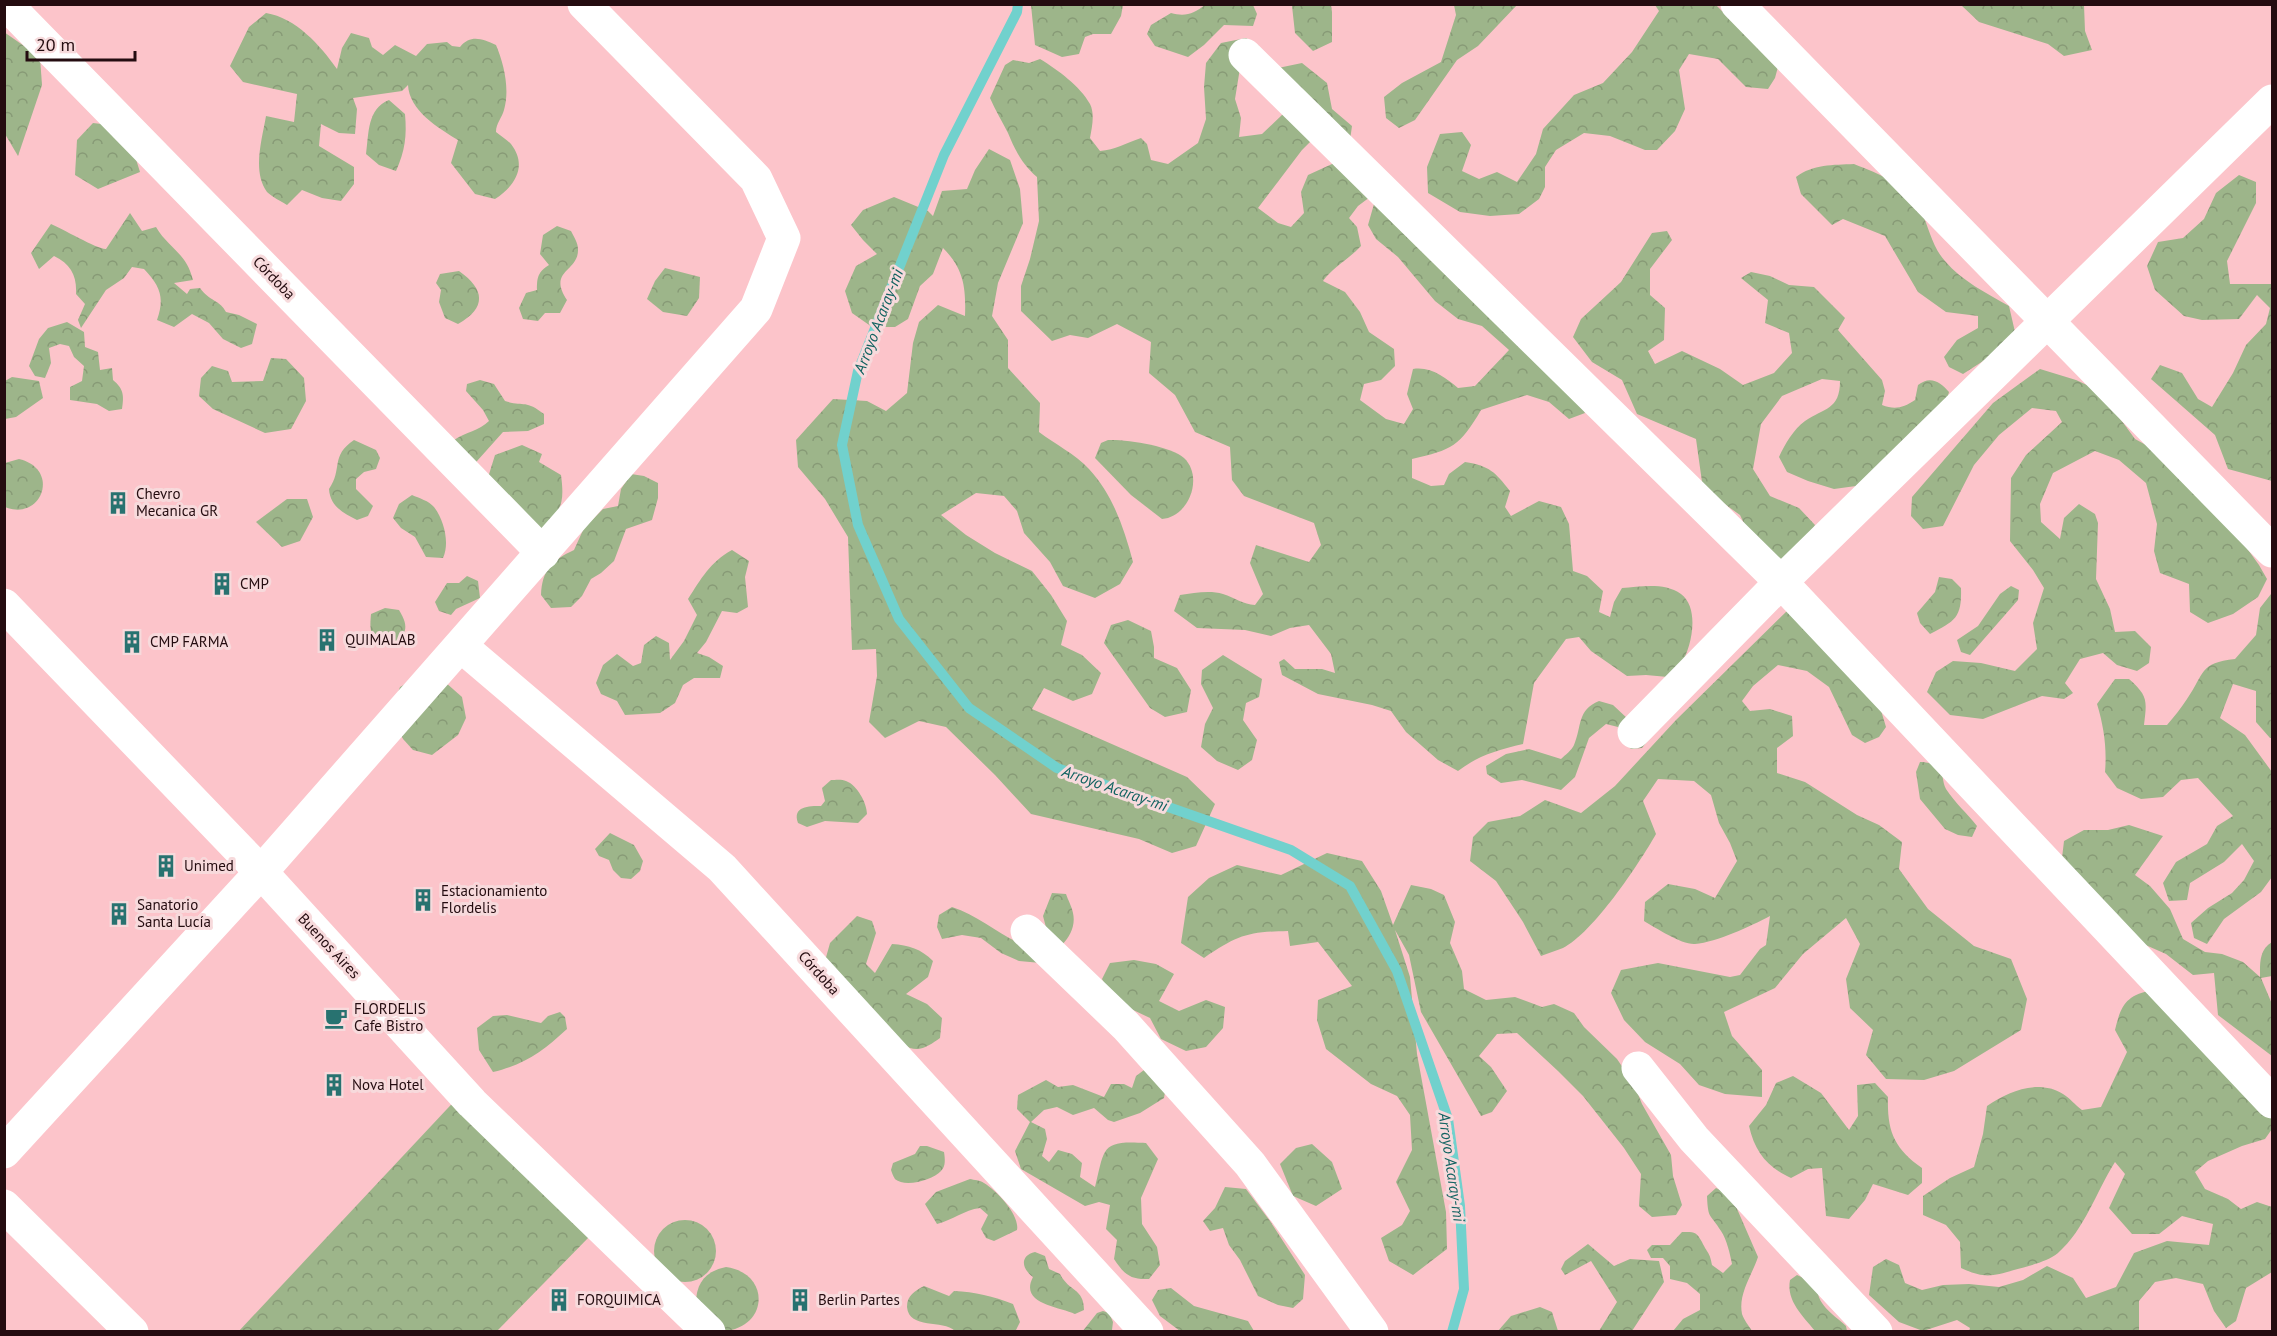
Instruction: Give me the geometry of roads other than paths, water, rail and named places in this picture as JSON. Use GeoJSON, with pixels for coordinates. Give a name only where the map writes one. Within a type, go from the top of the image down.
{"type":"FeatureCollection","features":[{"type":"Feature","properties":{"kind":"street","name":"Córdoba"},"geometry":{"type":"LineString","coordinates":[[6,4],[543,553]]}},
{"type":"Feature","properties":{"kind":"street"},"geometry":{"type":"LineString","coordinates":[[4,1152],[261,872],[756,309],[784,238],[756,178],[584,4]]}},
{"type":"Feature","properties":{"kind":"street"},"geometry":{"type":"LineString","coordinates":[[1737,4],[2272,551]]}},
{"type":"Feature","properties":{"kind":"street"},"geometry":{"type":"LineString","coordinates":[[1245,56],[1781,582],[2272,1102]]}},
{"type":"Feature","properties":{"kind":"street"},"geometry":{"type":"LineString","coordinates":[[1634,732],[1781,582],[2272,101]]}},
{"type":"Feature","properties":{"kind":"street","name":"Buenos Aires"},"geometry":{"type":"LineString","coordinates":[[4,605],[261,872],[472,1103],[709,1332]]}},
{"type":"Feature","properties":{"kind":"street","name":"Córdoba"},"geometry":{"type":"LineString","coordinates":[[461,646],[722,868],[1147,1332]]}},
{"type":"Feature","properties":{"kind":"street"},"geometry":{"type":"LineString","coordinates":[[1027,931],[1126,1026],[1250,1164],[1372,1332]]}},
{"type":"Feature","properties":{"kind":"street"},"geometry":{"type":"LineString","coordinates":[[1638,1068],[1694,1139],[1876,1332]]}},
{"type":"Feature","properties":{"kind":"street"},"geometry":{"type":"LineString","coordinates":[[4,1206],[132,1332]]}},
{"type":"Feature","properties":{"kind":"waterway","name":"Arroyo Acaray-mi"},"geometry":{"type":"LineString","coordinates":[[1018,4],[1017,12],[944,155],[858,371],[842,445],[858,525],[899,619],[969,708],[1057,768],[1291,850],[1350,886],[1397,971],[1448,1119],[1460,1206],[1464,1289],[1452,1332]]}},
{"type":"Feature","properties":{"kind":"place","name":"Chevro Mecanica GR"},"geometry":{"type":"Point","coordinates":[118,503]}},
{"type":"Feature","properties":{"kind":"place","name":"CMP"},"geometry":{"type":"Point","coordinates":[222,584]}},
{"type":"Feature","properties":{"kind":"place","name":"QUIMALAB"},"geometry":{"type":"Point","coordinates":[327,640]}},
{"type":"Feature","properties":{"kind":"place","name":"CMP FARMA"},"geometry":{"type":"Point","coordinates":[132,642]}},
{"type":"Feature","properties":{"kind":"place","name":"Unimed"},"geometry":{"type":"Point","coordinates":[166,866]}},
{"type":"Feature","properties":{"kind":"place","name":"Estacionamiento Flordelis"},"geometry":{"type":"Point","coordinates":[423,900]}},
{"type":"Feature","properties":{"kind":"place","name":"Sanatorio Santa Lucía"},"geometry":{"type":"Point","coordinates":[119,914]}},
{"type":"Feature","properties":{"kind":"place","name":"FLORDELIS Cafe Bistro"},"geometry":{"type":"Point","coordinates":[336,1018]}},
{"type":"Feature","properties":{"kind":"place","name":"Nova Hotel"},"geometry":{"type":"Point","coordinates":[334,1085]}},
{"type":"Feature","properties":{"kind":"place","name":"FORQUIMICA"},"geometry":{"type":"Point","coordinates":[559,1300]}},
{"type":"Feature","properties":{"kind":"place","name":"Berlin Partes"},"geometry":{"type":"Point","coordinates":[800,1300]}}]}
